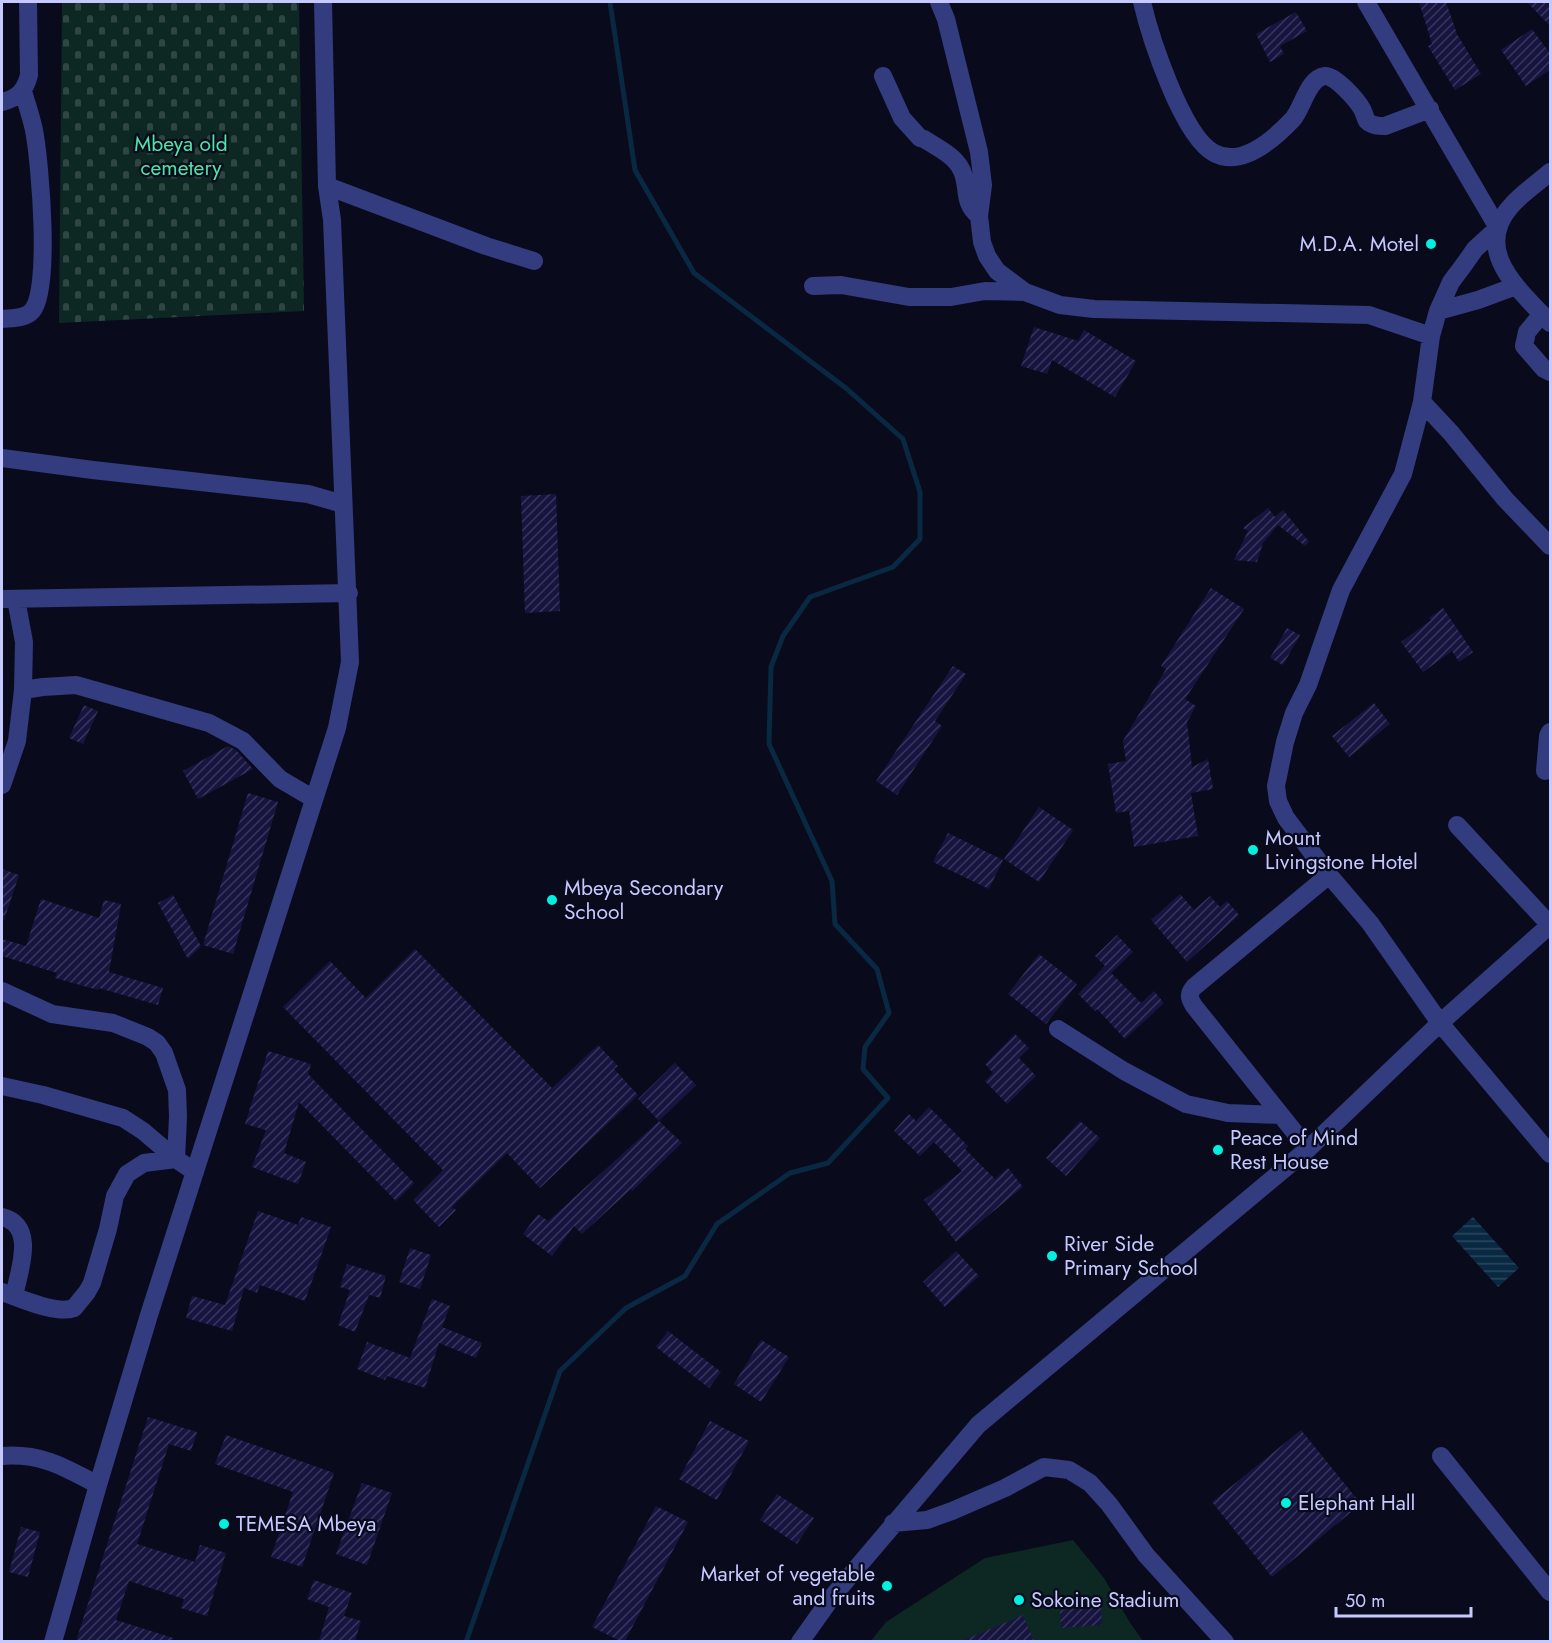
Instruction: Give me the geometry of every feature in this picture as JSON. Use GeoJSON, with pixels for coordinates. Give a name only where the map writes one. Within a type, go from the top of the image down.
{"type":"FeatureCollection","features":[{"type":"Feature","properties":{"kind":"street"},"geometry":{"type":"LineString","coordinates":[[2,102],[12,99],[23,91],[29,75],[28,2]]}},
{"type":"Feature","properties":{"kind":"street"},"geometry":{"type":"LineString","coordinates":[[53,1641],[98,1485],[195,1172],[337,728],[350,662],[349,593],[343,504],[332,220],[327,186],[323,2]]}},
{"type":"Feature","properties":{"kind":"street"},"geometry":{"type":"LineString","coordinates":[[939,2],[946,19],[979,152],[983,185],[979,216],[982,242],[987,256],[997,271],[1025,292],[1060,305],[1094,309],[1369,315],[1431,336]]}},
{"type":"Feature","properties":{"kind":"street"},"geometry":{"type":"LineString","coordinates":[[1142,2],[1149,29],[1178,106],[1202,143],[1218,155],[1246,155],[1267,142],[1293,118],[1312,86],[1319,78],[1325,76],[1334,78],[1360,106],[1368,121],[1377,126],[1384,126],[1430,109]]}},
{"type":"Feature","properties":{"kind":"street"},"geometry":{"type":"LineString","coordinates":[[1366,2],[1498,228],[1499,262],[1515,286],[1546,319],[1527,332],[1524,346],[1544,369],[1551,372]]}},
{"type":"Feature","properties":{"kind":"street"},"geometry":{"type":"LineString","coordinates":[[883,76],[902,118],[920,138],[954,159],[962,170],[969,206],[979,216]]}},
{"type":"Feature","properties":{"kind":"street"},"geometry":{"type":"LineString","coordinates":[[2,319],[24,317],[32,311],[42,282],[42,184],[35,134],[23,91]]}},
{"type":"Feature","properties":{"kind":"street"},"geometry":{"type":"LineString","coordinates":[[1551,172],[1511,206],[1498,228],[1475,249],[1451,282],[1438,310],[1431,336],[1422,402],[1403,474],[1341,590],[1308,685],[1294,713],[1276,786],[1278,801],[1286,818],[1329,875],[1370,923],[1440,1023],[1551,1154]]}},
{"type":"Feature","properties":{"kind":"street"},"geometry":{"type":"LineString","coordinates":[[327,186],[486,246],[534,261]]}},
{"type":"Feature","properties":{"kind":"street"},"geometry":{"type":"LineString","coordinates":[[813,286],[841,285],[909,297],[951,297],[985,291],[1025,292]]}},
{"type":"Feature","properties":{"kind":"street"},"geometry":{"type":"LineString","coordinates":[[1438,310],[1478,300],[1515,286]]}},
{"type":"Feature","properties":{"kind":"street"},"geometry":{"type":"LineString","coordinates":[[1422,402],[1451,433],[1504,499],[1551,546]]}},
{"type":"Feature","properties":{"kind":"street"},"geometry":{"type":"LineString","coordinates":[[2,458],[308,494],[343,504]]}},
{"type":"Feature","properties":{"kind":"street"},"geometry":{"type":"LineString","coordinates":[[2,785],[17,741],[23,690],[24,642],[9,599],[349,593]]}},
{"type":"Feature","properties":{"kind":"street"},"geometry":{"type":"LineString","coordinates":[[23,690],[76,685],[209,723],[243,741],[280,779],[314,799]]}},
{"type":"Feature","properties":{"kind":"street"},"geometry":{"type":"LineString","coordinates":[[1545,771],[1548,736],[1551,732]]}},
{"type":"Feature","properties":{"kind":"street"},"geometry":{"type":"LineString","coordinates":[[800,1641],[832,1596],[978,1425],[1308,1149],[1440,1023],[1550,925],[1457,825]]}},
{"type":"Feature","properties":{"kind":"street"},"geometry":{"type":"LineString","coordinates":[[1308,1149],[1194,1006],[1190,993],[1194,987],[1329,875]]}},
{"type":"Feature","properties":{"kind":"street"},"geometry":{"type":"LineString","coordinates":[[2,991],[52,1014],[113,1023],[157,1043],[164,1053],[177,1090],[176,1159]]}},
{"type":"Feature","properties":{"kind":"street"},"geometry":{"type":"LineString","coordinates":[[1058,1029],[1124,1071],[1186,1104],[1228,1113],[1280,1115]]}},
{"type":"Feature","properties":{"kind":"street"},"geometry":{"type":"LineString","coordinates":[[2,1086],[44,1095],[123,1118],[195,1172]]}},
{"type":"Feature","properties":{"kind":"street"},"geometry":{"type":"LineString","coordinates":[[2,1217],[18,1225],[22,1234],[22,1255],[8,1294],[27,1302],[62,1310],[74,1308],[92,1283],[116,1196],[128,1174],[144,1163],[176,1159]]}},
{"type":"Feature","properties":{"kind":"street"},"geometry":{"type":"LineString","coordinates":[[2,1456],[33,1456],[57,1463],[98,1485]]}},
{"type":"Feature","properties":{"kind":"street"},"geometry":{"type":"LineString","coordinates":[[1441,1456],[1551,1592]]}},
{"type":"Feature","properties":{"kind":"street"},"geometry":{"type":"LineString","coordinates":[[893,1523],[927,1520],[952,1511],[1005,1488],[1044,1467],[1069,1470],[1090,1483],[1103,1497],[1146,1555],[1225,1641]]}},
{"type":"Feature","properties":{"kind":"green space","name":"Mbeya old cemetery"},"geometry":{"type":"Polygon","coordinates":[[[62,2],[299,2],[304,311],[59,323],[62,2]]]}},
{"type":"Feature","properties":{"kind":"green space","name":"Sokoine Stadium"},"geometry":{"type":"Polygon","coordinates":[[[1073,1540],[1104,1578],[1143,1641],[870,1642],[886,1622],[985,1558],[1073,1540]]]}},
{"type":"Feature","properties":{"kind":"water"},"geometry":{"type":"Polygon","coordinates":[[[1473,1217],[1519,1268],[1498,1287],[1452,1236],[1473,1217]]]}},
{"type":"Feature","properties":{"kind":"building"},"geometry":{"type":"Polygon","coordinates":[[[1419,2],[1446,2],[1457,34],[1481,74],[1455,90],[1428,46],[1432,44],[1419,2]]]}},
{"type":"Feature","properties":{"kind":"building"},"geometry":{"type":"Polygon","coordinates":[[[1527,2],[1551,2],[1551,27],[1527,2]]]}},
{"type":"Feature","properties":{"kind":"building"},"geometry":{"type":"Polygon","coordinates":[[[1296,12],[1307,31],[1280,46],[1284,54],[1270,62],[1256,34],[1296,12]]]}},
{"type":"Feature","properties":{"kind":"building"},"geometry":{"type":"Polygon","coordinates":[[[1532,29],[1551,55],[1551,69],[1526,86],[1501,50],[1532,29]]]}},
{"type":"Feature","properties":{"kind":"building"},"geometry":{"type":"Polygon","coordinates":[[[1034,327],[1078,341],[1084,330],[1136,361],[1115,397],[1052,360],[1047,374],[1021,366],[1034,327]]]}},
{"type":"Feature","properties":{"kind":"building"},"geometry":{"type":"Polygon","coordinates":[[[556,494],[560,611],[525,613],[521,496],[556,494]]]}},
{"type":"Feature","properties":{"kind":"building"},"geometry":{"type":"Polygon","coordinates":[[[1268,508],[1275,517],[1283,510],[1309,542],[1305,546],[1278,525],[1263,543],[1257,562],[1234,560],[1248,531],[1243,528],[1268,508]]]}},
{"type":"Feature","properties":{"kind":"building"},"geometry":{"type":"Polygon","coordinates":[[[1211,588],[1244,609],[1185,699],[1196,706],[1187,722],[1192,767],[1208,759],[1213,789],[1191,793],[1198,836],[1134,847],[1129,811],[1116,813],[1108,764],[1126,761],[1123,741],[1166,669],[1161,666],[1211,588]]]}},
{"type":"Feature","properties":{"kind":"building"},"geometry":{"type":"Polygon","coordinates":[[[1443,608],[1473,652],[1459,662],[1452,651],[1423,672],[1401,642],[1443,608]]]}},
{"type":"Feature","properties":{"kind":"building"},"geometry":{"type":"Polygon","coordinates":[[[1287,628],[1300,635],[1283,665],[1270,658],[1287,628]]]}},
{"type":"Feature","properties":{"kind":"building"},"geometry":{"type":"Polygon","coordinates":[[[953,666],[966,674],[935,721],[942,726],[897,795],[876,781],[953,666]]]}},
{"type":"Feature","properties":{"kind":"building"},"geometry":{"type":"Polygon","coordinates":[[[1374,703],[1390,724],[1349,757],[1332,736],[1374,703]]]}},
{"type":"Feature","properties":{"kind":"building"},"geometry":{"type":"Polygon","coordinates":[[[84,705],[98,711],[83,744],[69,738],[84,705]]]}},
{"type":"Feature","properties":{"kind":"building"},"geometry":{"type":"Polygon","coordinates":[[[228,746],[236,750],[253,769],[198,799],[183,771],[228,746]]]}},
{"type":"Feature","properties":{"kind":"building"},"geometry":{"type":"Polygon","coordinates":[[[248,793],[278,802],[233,954],[203,945],[248,793]]]}},
{"type":"Feature","properties":{"kind":"building"},"geometry":{"type":"Polygon","coordinates":[[[1039,807],[1073,830],[1039,882],[1004,859],[1039,807]]]}},
{"type":"Feature","properties":{"kind":"building"},"geometry":{"type":"Polygon","coordinates":[[[948,833],[1003,860],[989,889],[933,862],[948,833]]]}},
{"type":"Feature","properties":{"kind":"building"},"geometry":{"type":"Polygon","coordinates":[[[2,869],[19,875],[4,920],[2,920],[2,869]]]}},
{"type":"Feature","properties":{"kind":"building"},"geometry":{"type":"Polygon","coordinates":[[[1180,894],[1194,910],[1210,896],[1220,907],[1227,901],[1239,915],[1187,962],[1151,920],[1180,894]]]}},
{"type":"Feature","properties":{"kind":"building"},"geometry":{"type":"Polygon","coordinates":[[[173,895],[201,946],[188,959],[158,903],[173,895]]]}},
{"type":"Feature","properties":{"kind":"building"},"geometry":{"type":"Polygon","coordinates":[[[41,899],[99,918],[104,900],[121,904],[109,972],[163,988],[158,1005],[55,978],[57,973],[2,956],[2,939],[26,946],[41,899]]]}},
{"type":"Feature","properties":{"kind":"building"},"geometry":{"type":"Polygon","coordinates":[[[1117,935],[1133,952],[1111,973],[1141,1003],[1154,991],[1164,1003],[1125,1039],[1097,1009],[1095,1011],[1078,994],[1105,966],[1095,956],[1117,935]]]}},
{"type":"Feature","properties":{"kind":"building"},"geometry":{"type":"Polygon","coordinates":[[[415,949],[552,1088],[598,1045],[618,1066],[614,1069],[638,1095],[540,1188],[507,1153],[452,1207],[456,1210],[439,1227],[413,1200],[443,1170],[283,1007],[330,961],[366,998],[415,949]]]}},
{"type":"Feature","properties":{"kind":"building"},"geometry":{"type":"Polygon","coordinates":[[[1039,954],[1077,984],[1046,1024],[1008,994],[1039,954]]]}},
{"type":"Feature","properties":{"kind":"building"},"geometry":{"type":"Polygon","coordinates":[[[1015,1034],[1029,1048],[1019,1058],[1036,1076],[1007,1104],[985,1081],[993,1073],[985,1064],[1015,1034]]]}},
{"type":"Feature","properties":{"kind":"building"},"geometry":{"type":"Polygon","coordinates":[[[268,1051],[311,1064],[308,1074],[414,1183],[396,1201],[299,1102],[284,1153],[306,1162],[298,1184],[252,1167],[266,1130],[245,1124],[268,1051]]]}},
{"type":"Feature","properties":{"kind":"building"},"geometry":{"type":"Polygon","coordinates":[[[675,1063],[696,1085],[659,1121],[638,1099],[675,1063]]]}},
{"type":"Feature","properties":{"kind":"building"},"geometry":{"type":"Polygon","coordinates":[[[929,1107],[968,1146],[965,1149],[995,1179],[1008,1168],[1023,1187],[956,1242],[924,1200],[962,1171],[934,1142],[920,1156],[894,1131],[909,1114],[916,1121],[929,1107]]]}},
{"type":"Feature","properties":{"kind":"building"},"geometry":{"type":"Polygon","coordinates":[[[659,1121],[682,1143],[632,1191],[631,1189],[582,1234],[574,1226],[552,1256],[523,1234],[538,1214],[548,1221],[659,1121]]]}},
{"type":"Feature","properties":{"kind":"building"},"geometry":{"type":"Polygon","coordinates":[[[1080,1121],[1100,1138],[1066,1176],[1046,1158],[1080,1121]]]}},
{"type":"Feature","properties":{"kind":"building"},"geometry":{"type":"Polygon","coordinates":[[[258,1211],[298,1225],[301,1217],[331,1227],[305,1301],[260,1285],[257,1293],[244,1288],[232,1331],[186,1318],[192,1296],[225,1305],[258,1211]]]}},
{"type":"Feature","properties":{"kind":"building"},"geometry":{"type":"Polygon","coordinates":[[[410,1248],[431,1255],[420,1289],[399,1282],[410,1248]]]}},
{"type":"Feature","properties":{"kind":"building"},"geometry":{"type":"Polygon","coordinates":[[[956,1251],[979,1276],[945,1307],[923,1282],[956,1251]]]}},
{"type":"Feature","properties":{"kind":"building"},"geometry":{"type":"Polygon","coordinates":[[[347,1264],[386,1276],[380,1298],[369,1295],[355,1332],[338,1325],[350,1290],[340,1287],[347,1264]]]}},
{"type":"Feature","properties":{"kind":"building"},"geometry":{"type":"Polygon","coordinates":[[[432,1299],[450,1306],[442,1327],[482,1343],[476,1358],[439,1343],[425,1388],[387,1376],[385,1380],[357,1369],[367,1342],[410,1358],[432,1299]]]}},
{"type":"Feature","properties":{"kind":"building"},"geometry":{"type":"Polygon","coordinates":[[[668,1331],[721,1372],[709,1388],[656,1347],[668,1331]]]}},
{"type":"Feature","properties":{"kind":"building"},"geometry":{"type":"Polygon","coordinates":[[[761,1340],[789,1357],[761,1402],[734,1384],[761,1340]]]}},
{"type":"Feature","properties":{"kind":"building"},"geometry":{"type":"Polygon","coordinates":[[[148,1417],[197,1432],[191,1451],[169,1444],[137,1544],[195,1562],[200,1545],[226,1553],[207,1616],[181,1608],[184,1599],[129,1581],[116,1620],[173,1638],[173,1641],[76,1641],[148,1417]]]}},
{"type":"Feature","properties":{"kind":"building"},"geometry":{"type":"Polygon","coordinates":[[[710,1421],[749,1441],[717,1500],[679,1479],[710,1421]]]}},
{"type":"Feature","properties":{"kind":"building","name":"Elephant Hall"},"geometry":{"type":"Polygon","coordinates":[[[1301,1430],[1361,1504],[1272,1577],[1212,1502],[1301,1430]]]}},
{"type":"Feature","properties":{"kind":"building"},"geometry":{"type":"Polygon","coordinates":[[[226,1435],[334,1473],[302,1567],[271,1557],[293,1492],[215,1464],[226,1435]]]}},
{"type":"Feature","properties":{"kind":"building"},"geometry":{"type":"Polygon","coordinates":[[[362,1483],[392,1493],[367,1565],[336,1554],[362,1483]]]}},
{"type":"Feature","properties":{"kind":"building"},"geometry":{"type":"Polygon","coordinates":[[[777,1494],[814,1518],[797,1544],[760,1520],[777,1494]]]}},
{"type":"Feature","properties":{"kind":"building"},"geometry":{"type":"Polygon","coordinates":[[[656,1506],[688,1522],[625,1641],[620,1641],[592,1627],[656,1506]]]}},
{"type":"Feature","properties":{"kind":"building"},"geometry":{"type":"Polygon","coordinates":[[[21,1527],[40,1532],[28,1577],[9,1572],[21,1527]]]}},
{"type":"Feature","properties":{"kind":"building"},"geometry":{"type":"Polygon","coordinates":[[[314,1580],[352,1593],[344,1616],[361,1621],[355,1641],[319,1641],[329,1607],[307,1599],[314,1580]]]}},
{"type":"Feature","properties":{"kind":"building"},"geometry":{"type":"Polygon","coordinates":[[[1101,1607],[1102,1625],[1061,1628],[1060,1610],[1101,1607]]]}},
{"type":"Feature","properties":{"kind":"building"},"geometry":{"type":"Polygon","coordinates":[[[1023,1615],[1034,1641],[962,1641],[1023,1615]]]}},
{"type":"Feature","properties":{"kind":"waterway"},"geometry":{"type":"LineString","coordinates":[[466,1642],[560,1371],[626,1308],[685,1276],[717,1224],[790,1173],[828,1163],[888,1098],[863,1069],[865,1047],[889,1013],[877,969],[835,924],[832,881],[769,744],[771,667],[783,636],[810,597],[893,567],[920,539],[920,492],[903,439],[847,389],[694,273],[635,170],[610,2]]}},
{"type":"Feature","properties":{"kind":"place","name":"M.D.A. Motel"},"geometry":{"type":"Point","coordinates":[1431,244]}},
{"type":"Feature","properties":{"kind":"place","name":"Mount Livingstone Hotel"},"geometry":{"type":"Point","coordinates":[1253,850]}},
{"type":"Feature","properties":{"kind":"place","name":"Mbeya Secondary School"},"geometry":{"type":"Point","coordinates":[552,900]}},
{"type":"Feature","properties":{"kind":"place","name":"Peace of Mind Rest House"},"geometry":{"type":"Point","coordinates":[1218,1150]}},
{"type":"Feature","properties":{"kind":"place","name":"River Side Primary School"},"geometry":{"type":"Point","coordinates":[1052,1256]}},
{"type":"Feature","properties":{"kind":"place","name":"Elephant Hall"},"geometry":{"type":"Point","coordinates":[1286,1503]}},
{"type":"Feature","properties":{"kind":"place","name":"TEMESA Mbeya"},"geometry":{"type":"Point","coordinates":[224,1524]}},
{"type":"Feature","properties":{"kind":"place","name":"Market of vegetable and fruits"},"geometry":{"type":"Point","coordinates":[887,1586]}},
{"type":"Feature","properties":{"kind":"place","name":"Sokoine Stadium"},"geometry":{"type":"Point","coordinates":[1019,1600]}}]}
